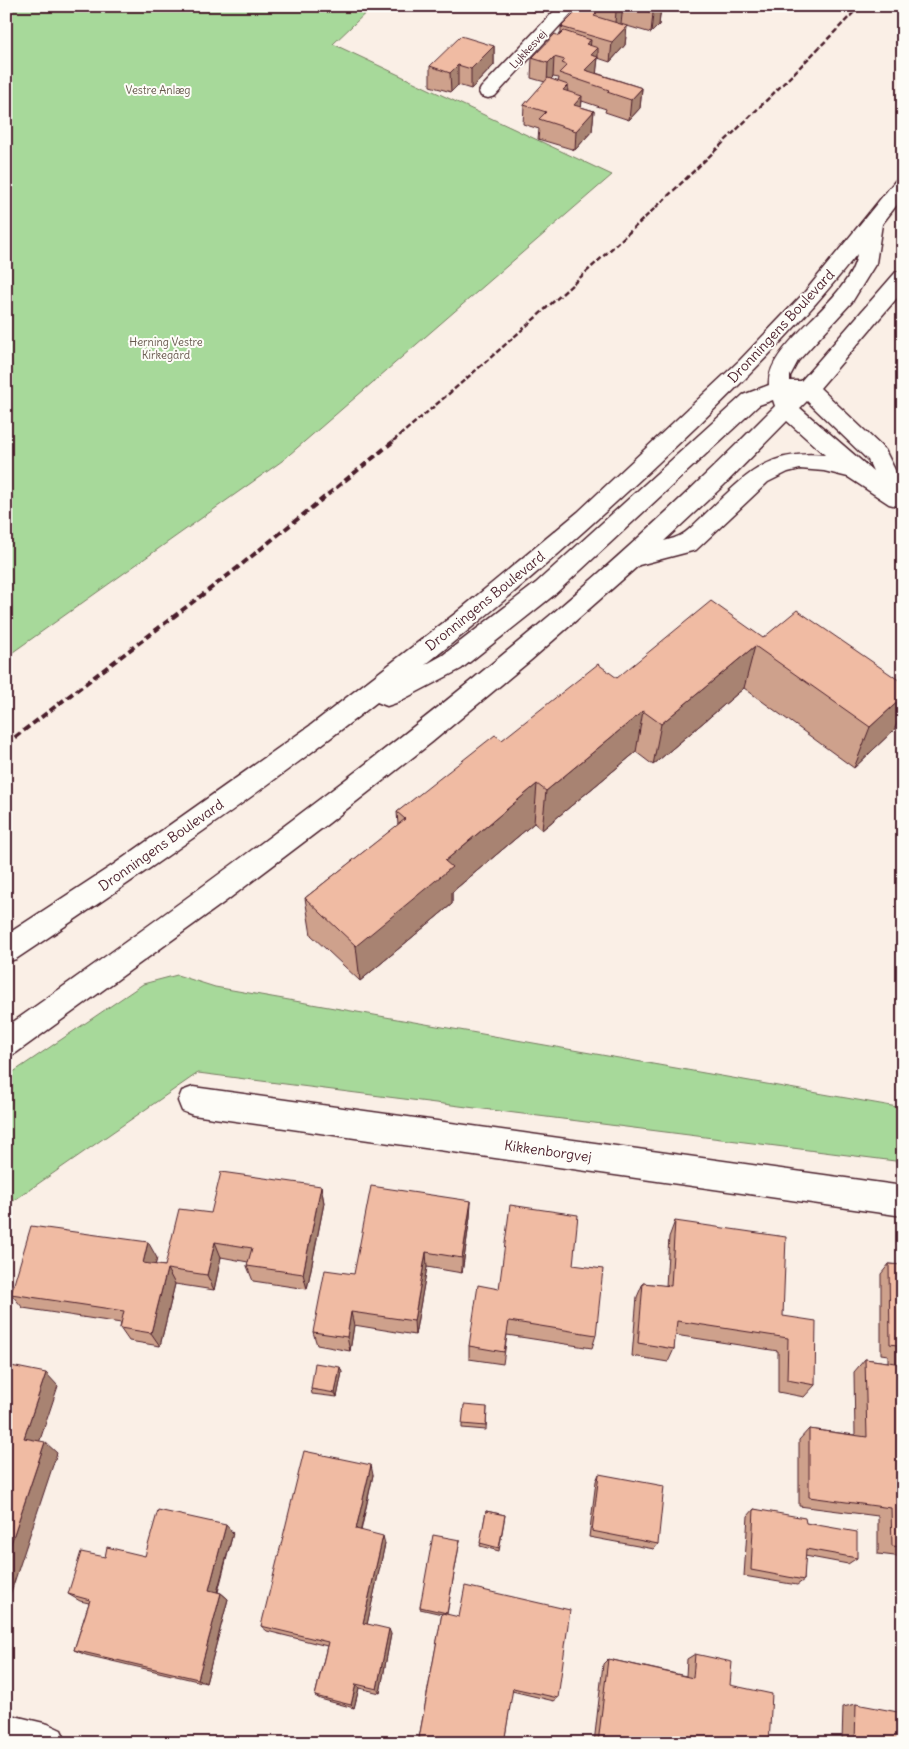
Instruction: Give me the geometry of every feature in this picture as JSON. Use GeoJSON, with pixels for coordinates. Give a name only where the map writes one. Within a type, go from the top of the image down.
{"type":"FeatureCollection","features":[{"type":"Feature","properties":{"kind":"main road","name":"Lykkesvej"},"geometry":{"type":"LineString","coordinates":[[488,92],[569,6]]}},
{"type":"Feature","properties":{"kind":"main road","name":"Dronningens Boulevard"},"geometry":{"type":"LineString","coordinates":[[6,950],[123,873],[320,732],[465,620],[586,518],[748,365],[811,298],[903,184]]}},
{"type":"Feature","properties":{"kind":"main road"},"geometry":{"type":"LineString","coordinates":[[873,222],[866,263],[845,297],[789,357],[779,376],[784,398],[856,471],[900,502]]}},
{"type":"Feature","properties":{"kind":"main road"},"geometry":{"type":"LineString","coordinates":[[320,732],[452,662],[545,589],[751,400],[784,398],[807,388],[903,277]]}},
{"type":"Feature","properties":{"kind":"main road"},"geometry":{"type":"LineString","coordinates":[[807,388],[877,456],[900,502]]}},
{"type":"Feature","properties":{"kind":"main road"},"geometry":{"type":"LineString","coordinates":[[6,1044],[171,927],[373,774],[523,655],[633,557],[784,398]]}},
{"type":"Feature","properties":{"kind":"main road"},"geometry":{"type":"LineString","coordinates":[[633,557],[688,544],[760,476],[782,465],[800,461],[824,463],[856,471]]}},
{"type":"Feature","properties":{"kind":"main road","name":"Kikkenborgvej"},"geometry":{"type":"LineString","coordinates":[[193,1101],[903,1201]]}},
{"type":"Feature","properties":{"kind":"main road"},"geometry":{"type":"LineString","coordinates":[[6,1732],[48,1743]]}},
{"type":"Feature","properties":{"kind":"green space","name":"Herning Vestre Kirkegård"},"geometry":{"type":"Polygon","coordinates":[[[6,6],[373,6],[333,44],[612,175],[282,461],[6,657],[6,6]]]}},
{"type":"Feature","properties":{"kind":"green space"},"geometry":{"type":"Polygon","coordinates":[[[177,975],[215,987],[903,1108],[903,1162],[198,1073],[6,1206],[6,1077],[143,984],[177,975]]]}},
{"type":"Feature","properties":{"kind":"building"},"geometry":{"type":"Polygon","coordinates":[[[596,6],[621,6],[616,12],[596,6]]]}},
{"type":"Feature","properties":{"kind":"building"},"geometry":{"type":"Polygon","coordinates":[[[629,6],[660,6],[653,13],[629,6]]]}},
{"type":"Feature","properties":{"kind":"building"},"geometry":{"type":"Polygon","coordinates":[[[580,8],[597,13],[594,16],[627,26],[612,42],[561,27],[580,8]]]}},
{"type":"Feature","properties":{"kind":"building"},"geometry":{"type":"Polygon","coordinates":[[[564,31],[591,40],[586,44],[598,48],[591,55],[598,57],[585,70],[642,88],[631,100],[607,92],[609,90],[559,73],[567,65],[562,63],[565,60],[554,57],[548,63],[532,58],[555,34],[559,36],[564,31]]]}},
{"type":"Feature","properties":{"kind":"building"},"geometry":{"type":"Polygon","coordinates":[[[461,36],[494,46],[471,69],[458,65],[450,73],[430,66],[461,36]]]}},
{"type":"Feature","properties":{"kind":"building"},"geometry":{"type":"Polygon","coordinates":[[[548,78],[568,85],[563,90],[582,96],[574,105],[594,111],[576,131],[539,119],[546,112],[524,105],[548,78]]]}},
{"type":"Feature","properties":{"kind":"building"},"geometry":{"type":"Polygon","coordinates":[[[711,601],[763,638],[797,610],[903,683],[903,697],[870,727],[755,646],[661,724],[643,711],[546,791],[537,784],[445,861],[452,867],[356,946],[305,898],[405,819],[397,812],[495,735],[502,740],[598,664],[617,678],[711,601]]]}},
{"type":"Feature","properties":{"kind":"building"},"geometry":{"type":"Polygon","coordinates":[[[221,1172],[321,1186],[303,1274],[247,1266],[252,1248],[215,1242],[207,1275],[167,1269],[151,1333],[120,1328],[124,1311],[11,1294],[31,1226],[148,1242],[143,1263],[165,1266],[179,1209],[211,1213],[221,1172]]]}},
{"type":"Feature","properties":{"kind":"building"},"geometry":{"type":"Polygon","coordinates":[[[371,1186],[471,1201],[462,1258],[426,1252],[414,1321],[351,1312],[347,1337],[313,1332],[325,1270],[354,1274],[371,1186]]]}},
{"type":"Feature","properties":{"kind":"building"},"geometry":{"type":"Polygon","coordinates":[[[510,1205],[578,1215],[573,1265],[603,1269],[596,1335],[509,1321],[504,1352],[469,1346],[478,1285],[499,1289],[510,1205]]]}},
{"type":"Feature","properties":{"kind":"building"},"geometry":{"type":"Polygon","coordinates":[[[675,1221],[786,1237],[783,1316],[816,1321],[815,1385],[787,1380],[788,1338],[677,1321],[674,1349],[638,1343],[643,1283],[671,1286],[675,1221]]]}},
{"type":"Feature","properties":{"kind":"building"},"geometry":{"type":"Polygon","coordinates":[[[889,1264],[903,1265],[903,1364],[897,1363],[897,1345],[890,1344],[889,1264]]]}},
{"type":"Feature","properties":{"kind":"building"},"geometry":{"type":"Polygon","coordinates":[[[865,1359],[903,1364],[903,1547],[892,1546],[891,1508],[809,1497],[809,1429],[867,1437],[865,1359]]]}},
{"type":"Feature","properties":{"kind":"building"},"geometry":{"type":"Polygon","coordinates":[[[315,1363],[340,1367],[335,1393],[311,1389],[315,1363]]]}},
{"type":"Feature","properties":{"kind":"building"},"geometry":{"type":"Polygon","coordinates":[[[6,1365],[46,1373],[24,1438],[45,1442],[6,1558],[6,1365]]]}},
{"type":"Feature","properties":{"kind":"building"},"geometry":{"type":"Polygon","coordinates":[[[464,1405],[487,1407],[486,1426],[462,1424],[464,1405]]]}},
{"type":"Feature","properties":{"kind":"building"},"geometry":{"type":"Polygon","coordinates":[[[304,1451],[371,1465],[356,1529],[383,1536],[363,1623],[389,1629],[377,1689],[356,1684],[351,1705],[315,1696],[328,1642],[261,1626],[304,1451]]]}},
{"type":"Feature","properties":{"kind":"building"},"geometry":{"type":"Polygon","coordinates":[[[599,1474],[664,1486],[658,1544],[592,1531],[599,1474]]]}},
{"type":"Feature","properties":{"kind":"building"},"geometry":{"type":"Polygon","coordinates":[[[754,1509],[805,1518],[806,1523],[857,1532],[857,1558],[806,1549],[804,1580],[751,1570],[754,1509]]]}},
{"type":"Feature","properties":{"kind":"building"},"geometry":{"type":"Polygon","coordinates":[[[158,1510],[226,1525],[209,1590],[221,1593],[198,1679],[74,1650],[90,1600],[68,1594],[81,1552],[105,1557],[107,1547],[145,1556],[158,1510]]]}},
{"type":"Feature","properties":{"kind":"building"},"geometry":{"type":"Polygon","coordinates":[[[486,1511],[505,1515],[499,1548],[480,1543],[486,1511]]]}},
{"type":"Feature","properties":{"kind":"building"},"geometry":{"type":"Polygon","coordinates":[[[433,1535],[460,1540],[447,1613],[420,1607],[433,1535]]]}},
{"type":"Feature","properties":{"kind":"building"},"geometry":{"type":"Polygon","coordinates":[[[465,1586],[570,1610],[558,1698],[513,1688],[504,1743],[440,1743],[419,1738],[442,1613],[459,1617],[465,1586]]]}},
{"type":"Feature","properties":{"kind":"building"},"geometry":{"type":"Polygon","coordinates":[[[695,1654],[732,1662],[730,1685],[772,1694],[769,1743],[598,1743],[608,1659],[693,1678],[695,1654]]]}},
{"type":"Feature","properties":{"kind":"building"},"geometry":{"type":"Polygon","coordinates":[[[856,1704],[903,1713],[903,1743],[855,1743],[856,1704]]]}},
{"type":"Feature","properties":{"kind":"railway"},"geometry":{"type":"LineString","coordinates":[[393,441],[632,230],[747,120],[860,6]]}},
{"type":"Feature","properties":{"kind":"railway"},"geometry":{"type":"LineString","coordinates":[[6,744],[231,573],[395,440]]}},
{"type":"Feature","properties":{"kind":"park label","name":"Vestre Anlæg"},"geometry":{"type":"Point","coordinates":[158,90]}}]}
